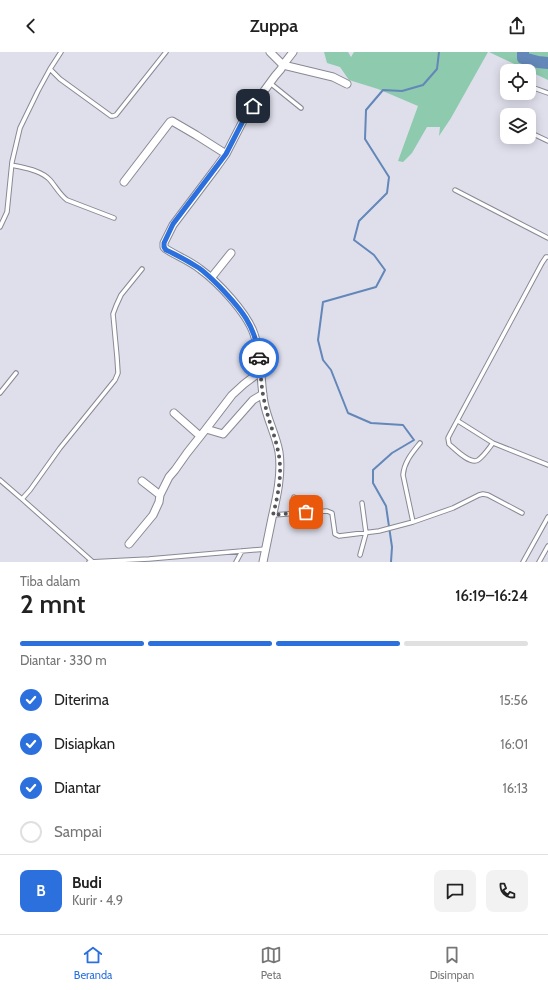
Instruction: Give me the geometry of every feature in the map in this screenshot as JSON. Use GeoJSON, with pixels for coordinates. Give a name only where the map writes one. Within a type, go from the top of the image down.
{"type":"FeatureCollection","features":[{"type":"Feature","properties":{"kind":"street"},"geometry":{"type":"LineString","coordinates":[[270,52],[283,65],[333,77],[347,84]]}},
{"type":"Feature","properties":{"kind":"street"},"geometry":{"type":"LineString","coordinates":[[262,562],[266,549],[280,477],[280,464],[277,446],[260,396],[261,371],[259,353],[254,333],[237,305],[200,268],[166,250],[164,243],[173,224],[226,154],[245,117],[260,95],[282,69],[283,65],[293,52]]}},
{"type":"Feature","properties":{"kind":"street"},"geometry":{"type":"LineString","coordinates":[[124,182],[172,121],[196,134],[226,154]]}},
{"type":"Feature","properties":{"kind":"street"},"geometry":{"type":"LineString","coordinates":[[210,278],[231,253]]}},
{"type":"Feature","properties":{"kind":"street"},"geometry":{"type":"LineString","coordinates":[[129,544],[153,515],[159,502],[160,495],[169,477],[187,452],[232,395],[261,371]]}},
{"type":"Feature","properties":{"kind":"street"},"geometry":{"type":"LineString","coordinates":[[206,429],[223,434],[260,396]]}},
{"type":"Feature","properties":{"kind":"street"},"geometry":{"type":"LineString","coordinates":[[174,413],[200,436]]}},
{"type":"Feature","properties":{"kind":"street"},"geometry":{"type":"LineString","coordinates":[[142,481],[160,495]]}},
{"type":"Feature","properties":{"kind":"lane"},"geometry":{"type":"LineString","coordinates":[[0,227],[7,212],[12,165],[20,128],[38,91],[61,52]]}},
{"type":"Feature","properties":{"kind":"lane"},"geometry":{"type":"LineString","coordinates":[[50,69],[60,79],[111,116],[114,116],[166,52]]}},
{"type":"Feature","properties":{"kind":"lane"},"geometry":{"type":"LineString","coordinates":[[270,83],[300,108]]}},
{"type":"Feature","properties":{"kind":"lane"},"geometry":{"type":"LineString","coordinates":[[536,89],[548,94]]}},
{"type":"Feature","properties":{"kind":"lane"},"geometry":{"type":"LineString","coordinates":[[536,135],[548,141]]}},
{"type":"Feature","properties":{"kind":"lane"},"geometry":{"type":"LineString","coordinates":[[12,165],[45,175],[67,200],[114,218]]}},
{"type":"Feature","properties":{"kind":"lane"},"geometry":{"type":"LineString","coordinates":[[455,190],[548,238]]}},
{"type":"Feature","properties":{"kind":"lane"},"geometry":{"type":"LineString","coordinates":[[493,443],[479,459],[474,462],[469,460],[448,442],[450,434],[542,263],[546,257],[548,257]]}},
{"type":"Feature","properties":{"kind":"lane"},"geometry":{"type":"LineString","coordinates":[[22,499],[60,448],[115,380],[118,373],[118,357],[113,314],[121,295],[142,269]]}},
{"type":"Feature","properties":{"kind":"lane"},"geometry":{"type":"LineString","coordinates":[[0,393],[16,373]]}},
{"type":"Feature","properties":{"kind":"lane"},"geometry":{"type":"LineString","coordinates":[[458,421],[493,443],[548,465]]}},
{"type":"Feature","properties":{"kind":"lane"},"geometry":{"type":"LineString","coordinates":[[413,522],[404,470],[409,458],[420,443]]}},
{"type":"Feature","properties":{"kind":"lane"},"geometry":{"type":"LineString","coordinates":[[0,480],[94,562]]}},
{"type":"Feature","properties":{"kind":"lane"},"geometry":{"type":"LineString","coordinates":[[273,515],[330,511],[332,512],[334,534],[339,536],[379,531],[413,522],[454,508],[483,494],[522,513]]}},
{"type":"Feature","properties":{"kind":"lane"},"geometry":{"type":"LineString","coordinates":[[294,497],[295,513]]}},
{"type":"Feature","properties":{"kind":"lane"},"geometry":{"type":"LineString","coordinates":[[360,555],[366,533],[362,503]]}},
{"type":"Feature","properties":{"kind":"lane"},"geometry":{"type":"LineString","coordinates":[[523,562],[548,517]]}},
{"type":"Feature","properties":{"kind":"lane"},"geometry":{"type":"LineString","coordinates":[[540,562],[548,546]]}},
{"type":"Feature","properties":{"kind":"lane"},"geometry":{"type":"LineString","coordinates":[[89,562],[149,559],[266,549]]}},
{"type":"Feature","properties":{"kind":"lane"},"geometry":{"type":"LineString","coordinates":[[236,562],[242,552]]}},
{"type":"Feature","properties":{"kind":"green space"},"geometry":{"type":"Polygon","coordinates":[[[324,52],[348,52],[351,57],[354,52],[488,52],[451,118],[439,136],[440,127],[427,127],[412,153],[403,162],[398,161],[418,106],[378,89],[349,80],[340,67],[327,63],[324,52]]]}},
{"type":"Feature","properties":{"kind":"green space"},"geometry":{"type":"Polygon","coordinates":[[[489,52],[548,52],[548,80],[536,74],[536,64],[514,64],[489,52]]]}},
{"type":"Feature","properties":{"kind":"waterway"},"geometry":{"type":"LineString","coordinates":[[391,562],[392,547],[386,506],[373,483],[373,470],[392,453],[414,440],[403,425],[371,423],[348,413],[331,370],[323,360],[318,340],[323,302],[376,287],[385,270],[374,255],[354,240],[359,221],[387,193],[389,177],[365,139],[366,110],[383,90],[402,91],[423,85],[437,69],[439,52]]}},
{"type":"Feature","properties":{"kind":"waterway"},"geometry":{"type":"LineString","coordinates":[[523,52],[523,58],[548,63]]}},
{"type":"Feature","properties":{"kind":"way so far"},"geometry":{"type":"LineString","coordinates":[[259,358],[264,403],[276,442],[280,464],[280,477],[273,515],[306,512]]}},
{"type":"Feature","properties":{"kind":"route"},"geometry":{"type":"LineString","coordinates":[[253,106],[245,117],[226,154],[173,224],[164,243],[164,247],[166,250],[200,268],[237,305],[254,333],[259,358]]}}]}
